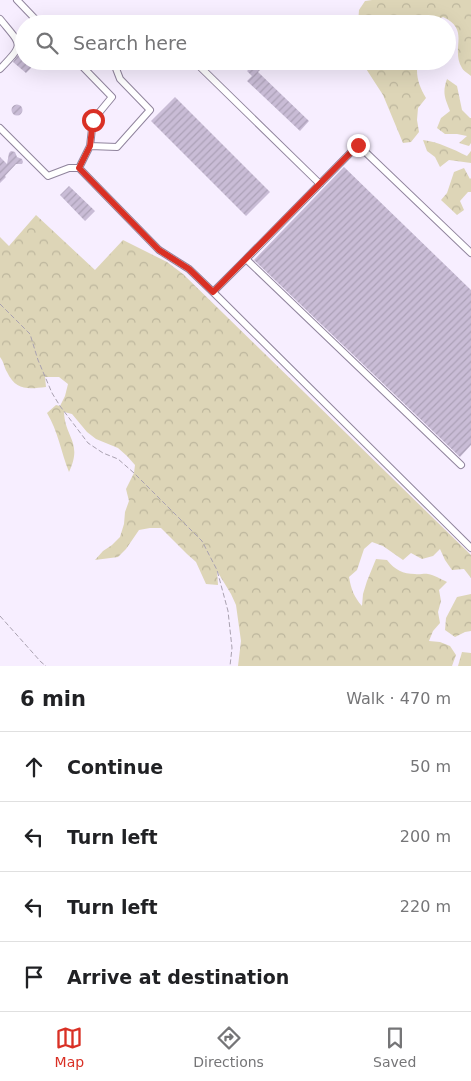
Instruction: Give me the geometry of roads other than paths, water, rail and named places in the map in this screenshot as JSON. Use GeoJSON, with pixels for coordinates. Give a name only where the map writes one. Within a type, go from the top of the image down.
{"type":"FeatureCollection","features":[{"type":"Feature","properties":{"kind":"lane"},"geometry":{"type":"LineString","coordinates":[[17,0],[31,15]]}},
{"type":"Feature","properties":{"kind":"lane"},"geometry":{"type":"LineString","coordinates":[[0,19],[15,38]]}},
{"type":"Feature","properties":{"kind":"lane"},"geometry":{"type":"LineString","coordinates":[[0,69],[15,54]]}},
{"type":"Feature","properties":{"kind":"lane"},"geometry":{"type":"LineString","coordinates":[[79,168],[90,146],[93,120],[112,97],[86,70]]}},
{"type":"Feature","properties":{"kind":"lane"},"geometry":{"type":"LineString","coordinates":[[90,146],[117,147],[150,110],[120,79],[117,70]]}},
{"type":"Feature","properties":{"kind":"lane"},"geometry":{"type":"LineString","coordinates":[[203,70],[320,184]]}},
{"type":"Feature","properties":{"kind":"lane"},"geometry":{"type":"LineString","coordinates":[[0,128],[48,176],[69,168],[79,168],[159,250],[189,269],[213,292],[471,548]]}},
{"type":"Feature","properties":{"kind":"lane"},"geometry":{"type":"LineString","coordinates":[[213,292],[358,145],[471,253]]}},
{"type":"Feature","properties":{"kind":"lane"},"geometry":{"type":"LineString","coordinates":[[246,259],[461,465]]}}]}
